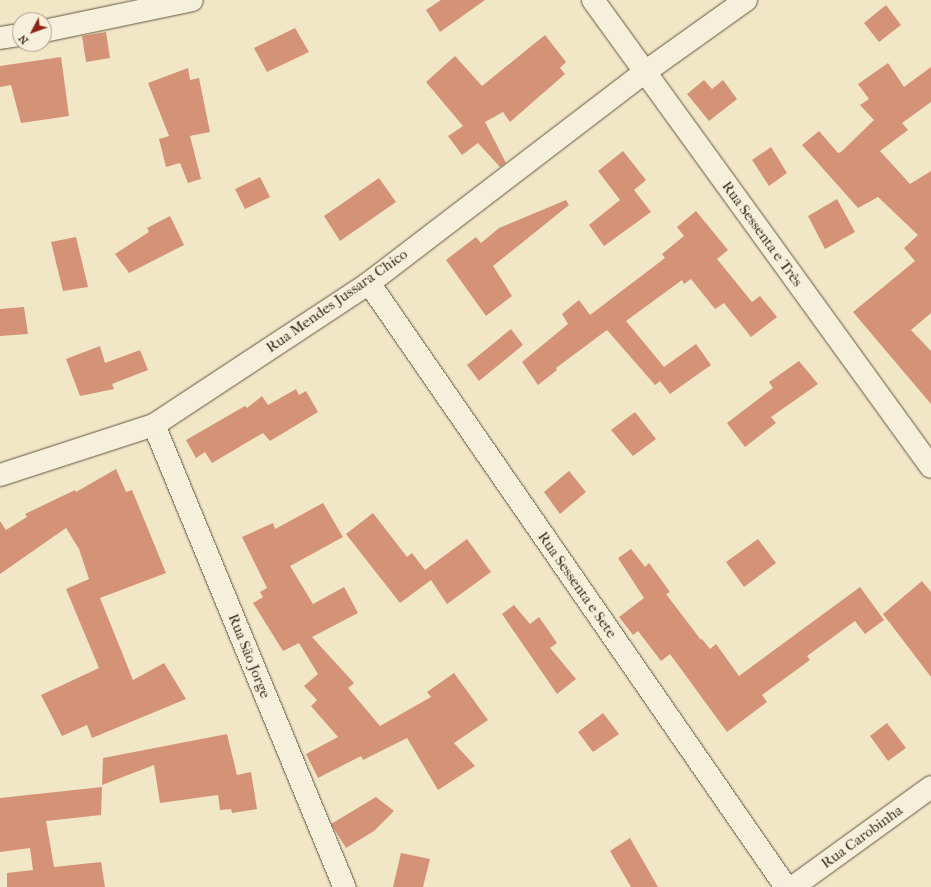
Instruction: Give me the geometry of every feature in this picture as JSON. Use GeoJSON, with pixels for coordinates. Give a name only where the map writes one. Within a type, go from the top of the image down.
{"type":"FeatureCollection","features":[{"type":"Feature","properties":{"kind":"street"},"geometry":{"type":"LineString","coordinates":[[52,29],[192,0]]}},
{"type":"Feature","properties":{"kind":"street","name":"Rua Sessenta e Três"},"geometry":{"type":"LineString","coordinates":[[593,0],[931,467]]}},
{"type":"Feature","properties":{"kind":"street","name":"Rua Mendes Jussara Chico"},"geometry":{"type":"LineString","coordinates":[[0,475],[154,425],[369,282],[645,72],[746,0]]}},
{"type":"Feature","properties":{"kind":"street"},"geometry":{"type":"LineString","coordinates":[[0,38],[12,36]]}},
{"type":"Feature","properties":{"kind":"street","name":"Rua Sessenta e Sete"},"geometry":{"type":"LineString","coordinates":[[369,282],[786,887]]}},
{"type":"Feature","properties":{"kind":"street","name":"Rua São Jorge"},"geometry":{"type":"LineString","coordinates":[[154,425],[344,887]]}},
{"type":"Feature","properties":{"kind":"street","name":"Rua Carobinha"},"geometry":{"type":"LineString","coordinates":[[793,887],[931,787]]}},
{"type":"Feature","properties":{"kind":"building"},"geometry":{"type":"Polygon","coordinates":[[[441,0],[485,0],[440,32],[426,10],[441,0]]]}},
{"type":"Feature","properties":{"kind":"building"},"geometry":{"type":"Polygon","coordinates":[[[886,5],[901,25],[879,42],[864,23],[886,5]]]}},
{"type":"Feature","properties":{"kind":"building"},"geometry":{"type":"Polygon","coordinates":[[[295,28],[309,52],[267,72],[254,48],[295,28]]]}},
{"type":"Feature","properties":{"kind":"building"},"geometry":{"type":"Polygon","coordinates":[[[106,32],[110,58],[86,62],[82,36],[106,32]]]}},
{"type":"Feature","properties":{"kind":"building"},"geometry":{"type":"Polygon","coordinates":[[[545,35],[566,62],[560,68],[565,74],[510,122],[503,112],[485,122],[506,163],[500,167],[478,143],[462,155],[448,136],[463,126],[426,82],[455,56],[482,86],[545,35]]]}},
{"type":"Feature","properties":{"kind":"building"},"geometry":{"type":"Polygon","coordinates":[[[61,57],[69,116],[21,123],[11,85],[0,87],[0,66],[61,57]]]}},
{"type":"Feature","properties":{"kind":"building"},"geometry":{"type":"Polygon","coordinates":[[[888,63],[904,87],[931,67],[931,102],[902,123],[908,130],[880,151],[910,184],[931,171],[931,313],[911,330],[931,351],[931,404],[853,312],[915,261],[904,248],[918,235],[878,197],[858,208],[802,145],[819,131],[838,153],[841,152],[874,120],[860,105],[869,99],[858,84],[888,63]]]}},
{"type":"Feature","properties":{"kind":"building"},"geometry":{"type":"Polygon","coordinates":[[[188,68],[190,80],[199,78],[210,132],[190,136],[201,179],[188,183],[180,163],[166,167],[159,139],[169,136],[148,83],[188,68]]]}},
{"type":"Feature","properties":{"kind":"building"},"geometry":{"type":"Polygon","coordinates":[[[704,80],[712,89],[723,80],[737,99],[709,121],[687,94],[704,80]]]}},
{"type":"Feature","properties":{"kind":"building"},"geometry":{"type":"Polygon","coordinates":[[[771,147],[787,173],[769,186],[752,160],[771,147]]]}},
{"type":"Feature","properties":{"kind":"building"},"geometry":{"type":"Polygon","coordinates":[[[623,151],[646,180],[634,190],[651,212],[604,246],[589,225],[620,200],[598,171],[623,151]]]}},
{"type":"Feature","properties":{"kind":"building"},"geometry":{"type":"Polygon","coordinates":[[[260,177],[270,197],[245,209],[235,189],[260,177]]]}},
{"type":"Feature","properties":{"kind":"building"},"geometry":{"type":"Polygon","coordinates":[[[379,178],[396,202],[340,241],[324,216],[379,178]]]}},
{"type":"Feature","properties":{"kind":"building"},"geometry":{"type":"Polygon","coordinates":[[[837,199],[855,232],[825,249],[808,216],[837,199]]]}},
{"type":"Feature","properties":{"kind":"building"},"geometry":{"type":"Polygon","coordinates":[[[566,200],[569,205],[493,266],[512,296],[486,316],[446,260],[476,237],[481,243],[499,228],[566,200]]]}},
{"type":"Feature","properties":{"kind":"building"},"geometry":{"type":"Polygon","coordinates":[[[696,211],[728,250],[717,259],[752,302],[760,296],[777,317],[751,337],[724,303],[715,309],[691,279],[684,284],[682,280],[626,321],[664,367],[696,344],[711,365],[670,394],[660,381],[655,385],[607,330],[556,368],[557,370],[538,385],[522,362],[568,324],[562,314],[579,300],[590,315],[665,258],[662,254],[684,236],[677,227],[696,211]]]}},
{"type":"Feature","properties":{"kind":"building"},"geometry":{"type":"Polygon","coordinates":[[[170,216],[184,245],[129,273],[115,254],[149,232],[147,228],[170,216]]]}},
{"type":"Feature","properties":{"kind":"building"},"geometry":{"type":"Polygon","coordinates":[[[76,237],[88,287],[63,291],[51,242],[76,237]]]}},
{"type":"Feature","properties":{"kind":"building"},"geometry":{"type":"Polygon","coordinates":[[[24,307],[28,334],[0,336],[0,309],[24,307]]]}},
{"type":"Feature","properties":{"kind":"building"},"geometry":{"type":"Polygon","coordinates":[[[511,329],[523,345],[479,381],[467,365],[511,329]]]}},
{"type":"Feature","properties":{"kind":"building"},"geometry":{"type":"Polygon","coordinates":[[[100,346],[105,363],[140,350],[148,370],[112,384],[114,389],[80,396],[66,359],[100,346]]]}},
{"type":"Feature","properties":{"kind":"building"},"geometry":{"type":"Polygon","coordinates":[[[799,361],[818,384],[771,417],[776,423],[745,447],[727,423],[773,388],[769,382],[799,361]]]}},
{"type":"Feature","properties":{"kind":"building"},"geometry":{"type":"Polygon","coordinates":[[[296,389],[299,395],[306,391],[318,412],[270,441],[263,433],[212,463],[205,452],[196,458],[186,440],[245,406],[247,408],[262,396],[268,405],[296,389]]]}},
{"type":"Feature","properties":{"kind":"building"},"geometry":{"type":"Polygon","coordinates":[[[635,412],[656,439],[633,456],[611,430],[635,412]]]}},
{"type":"Feature","properties":{"kind":"building"},"geometry":{"type":"Polygon","coordinates":[[[116,469],[126,492],[132,490],[166,573],[100,598],[133,680],[164,663],[186,699],[92,738],[87,725],[62,736],[41,695],[99,668],[66,589],[89,579],[79,549],[66,528],[0,574],[0,521],[6,530],[27,517],[25,514],[75,490],[76,492],[116,469]]]}},
{"type":"Feature","properties":{"kind":"building"},"geometry":{"type":"Polygon","coordinates":[[[569,471],[586,492],[560,514],[544,492],[569,471]]]}},
{"type":"Feature","properties":{"kind":"building"},"geometry":{"type":"Polygon","coordinates":[[[323,503],[343,537],[290,566],[313,604],[344,587],[358,613],[312,637],[354,683],[348,688],[380,726],[431,697],[427,692],[454,673],[488,720],[454,743],[475,766],[438,790],[407,738],[363,760],[361,756],[318,778],[306,754],[338,737],[311,706],[317,700],[304,686],[318,674],[299,643],[283,651],[253,603],[263,597],[260,592],[267,588],[242,537],[273,523],[275,529],[323,503]]]}},
{"type":"Feature","properties":{"kind":"building"},"geometry":{"type":"Polygon","coordinates":[[[373,513],[407,557],[412,553],[425,570],[467,539],[491,572],[447,604],[431,580],[400,603],[346,534],[373,513]]]}},
{"type":"Feature","properties":{"kind":"building"},"geometry":{"type":"Polygon","coordinates":[[[758,539],[776,563],[744,587],[726,562],[758,539]]]}},
{"type":"Feature","properties":{"kind":"building"},"geometry":{"type":"Polygon","coordinates":[[[631,549],[645,567],[649,563],[670,592],[666,594],[701,640],[702,639],[710,649],[716,644],[739,676],[860,587],[884,620],[865,634],[855,621],[807,656],[810,660],[762,695],[767,702],[727,732],[670,654],[661,661],[638,631],[633,635],[619,617],[644,598],[618,558],[631,549]]]}},
{"type":"Feature","properties":{"kind":"building"},"geometry":{"type":"Polygon","coordinates":[[[922,581],[931,592],[931,677],[883,614],[922,581]]]}},
{"type":"Feature","properties":{"kind":"building"},"geometry":{"type":"Polygon","coordinates":[[[514,605],[530,624],[539,617],[557,643],[550,648],[576,679],[557,694],[502,614],[514,605]]]}},
{"type":"Feature","properties":{"kind":"building"},"geometry":{"type":"Polygon","coordinates":[[[603,713],[619,734],[593,752],[578,732],[603,713]]]}},
{"type":"Feature","properties":{"kind":"building"},"geometry":{"type":"Polygon","coordinates":[[[887,723],[906,748],[888,761],[870,736],[887,723]]]}},
{"type":"Feature","properties":{"kind":"building"},"geometry":{"type":"Polygon","coordinates":[[[227,734],[237,775],[251,772],[257,809],[232,813],[231,809],[220,810],[218,795],[160,803],[154,765],[102,785],[103,758],[227,734]]]}},
{"type":"Feature","properties":{"kind":"building"},"geometry":{"type":"Polygon","coordinates":[[[102,787],[101,815],[46,821],[54,867],[101,862],[105,887],[7,887],[7,873],[33,870],[30,848],[0,852],[0,798],[102,787]]]}},
{"type":"Feature","properties":{"kind":"building"},"geometry":{"type":"Polygon","coordinates":[[[376,797],[394,811],[374,831],[346,848],[331,824],[376,797]]]}},
{"type":"Feature","properties":{"kind":"building"},"geometry":{"type":"Polygon","coordinates":[[[630,838],[658,887],[631,887],[610,851],[630,838]]]}},
{"type":"Feature","properties":{"kind":"building"},"geometry":{"type":"Polygon","coordinates":[[[401,853],[430,859],[423,887],[393,887],[401,853]]]}}]}
